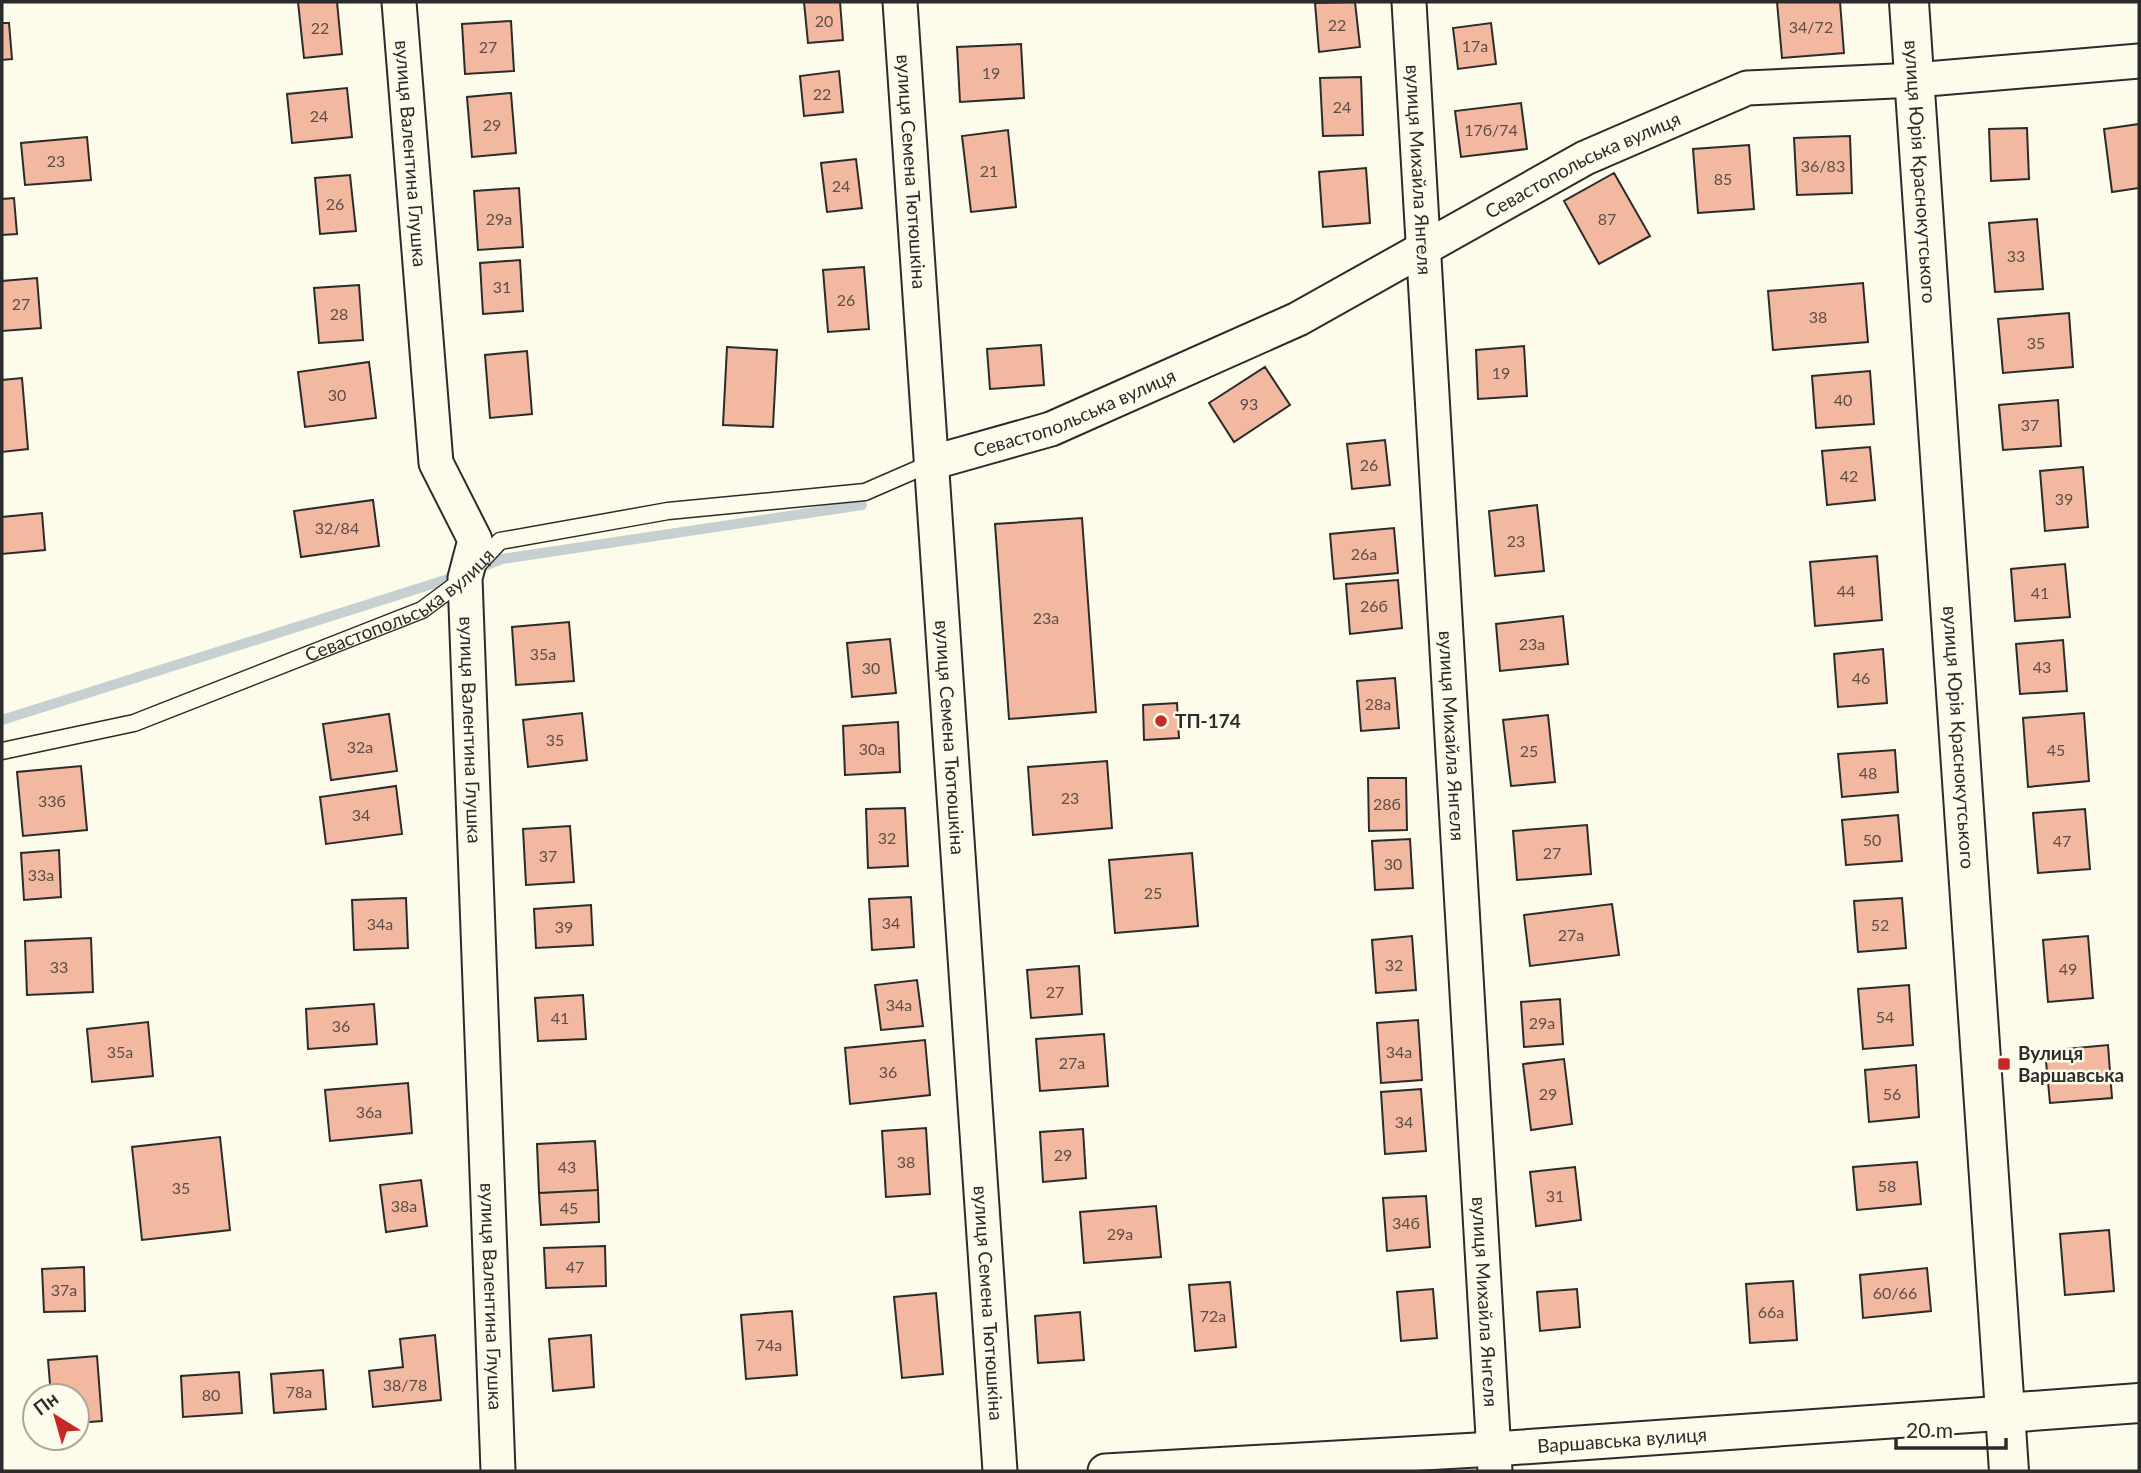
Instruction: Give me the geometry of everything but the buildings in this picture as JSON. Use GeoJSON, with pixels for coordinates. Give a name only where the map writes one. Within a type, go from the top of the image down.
{"type":"FeatureCollection","features":[{"type":"Feature","properties":{"kind":"street","name":"вулиця Валентина Глушка"},"geometry":{"type":"LineString","coordinates":[[399,2],[436,463],[475,540],[465,578],[498,1471]]}},
{"type":"Feature","properties":{"kind":"street","name":"вулиця Семена Тютюшкіна"},"geometry":{"type":"LineString","coordinates":[[900,2],[934,462],[1000,1471]]}},
{"type":"Feature","properties":{"kind":"street","name":"вулиця Михайла Янгеля"},"geometry":{"type":"LineString","coordinates":[[1409,2],[1495,1460]]}},
{"type":"Feature","properties":{"kind":"street","name":"вулиця Юрія Краснокутського"},"geometry":{"type":"LineString","coordinates":[[1909,2],[2009,1471]]}},
{"type":"Feature","properties":{"kind":"street","name":"Севастопольська вулиця"},"geometry":{"type":"LineString","coordinates":[[934,462],[1051,429],[1298,318],[1585,158],[1747,88],[1915,80],[2139,61]]}},
{"type":"Feature","properties":{"kind":"street","name":"Варшавська вулиця"},"geometry":{"type":"LineString","coordinates":[[1105,1471],[1495,1460],[2139,1403]]}},
{"type":"Feature","properties":{"kind":"lane","name":"Севастопольська вулиця"},"geometry":{"type":"LineString","coordinates":[[2,751],[134,723],[422,610],[465,578],[500,541],[668,512],[865,492],[934,462]]}},
{"type":"Feature","properties":{"kind":"waterway"},"geometry":{"type":"LineString","coordinates":[[479,568],[502,559],[862,505]]}},
{"type":"Feature","properties":{"kind":"waterway"},"geometry":{"type":"LineString","coordinates":[[2,720],[461,575]]}},
{"type":"Feature","properties":{"kind":"place","name":"ТП-174"},"geometry":{"type":"Point","coordinates":[1161,721]}},
{"type":"Feature","properties":{"kind":"place","name":"Вулиця Варшавська"},"geometry":{"type":"Point","coordinates":[2004,1064]}}]}
